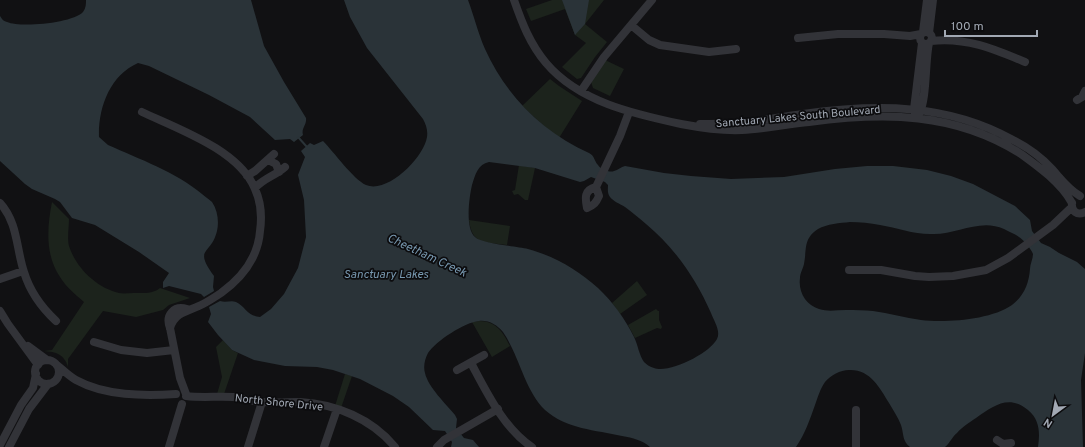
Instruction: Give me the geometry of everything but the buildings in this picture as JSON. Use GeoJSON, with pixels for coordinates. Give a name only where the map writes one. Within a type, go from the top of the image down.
{"type":"FeatureCollection","features":[{"type":"Feature","properties":{"kind":"street","name":"Sanctuary Lakes South Boulevard"},"geometry":{"type":"LineString","coordinates":[[514,0],[525,30],[538,52],[559,76],[581,91],[629,112],[649,118],[711,129],[742,130],[844,118],[889,116],[917,117],[960,126],[1002,143],[1024,157],[1046,174],[1066,194],[1074,211],[1082,214]]}},
{"type":"Feature","properties":{"kind":"street"},"geometry":{"type":"LineString","coordinates":[[581,91],[598,65],[652,0]]}},
{"type":"Feature","properties":{"kind":"street"},"geometry":{"type":"LineString","coordinates":[[926,38],[927,0]]}},
{"type":"Feature","properties":{"kind":"street"},"geometry":{"type":"LineString","coordinates":[[917,117],[926,38],[933,0]]}},
{"type":"Feature","properties":{"kind":"street"},"geometry":{"type":"LineString","coordinates":[[631,25],[649,40],[660,45],[709,52],[736,49]]}},
{"type":"Feature","properties":{"kind":"street"},"geometry":{"type":"LineString","coordinates":[[796,39],[838,34],[884,34],[963,41],[983,45],[1025,62]]}},
{"type":"Feature","properties":{"kind":"street","name":"Sanctuary Lakes South Boulevard"},"geometry":{"type":"LineString","coordinates":[[682,124],[739,123],[805,113],[857,109],[918,109],[962,118],[984,126],[1014,140],[1044,162],[1070,189],[1084,197]]}},
{"type":"Feature","properties":{"kind":"street"},"geometry":{"type":"LineString","coordinates":[[142,112],[211,144],[236,163],[255,188],[260,205],[260,240],[252,261],[244,273],[220,293],[202,304],[187,309],[173,320],[170,328],[180,378],[180,400],[169,447]]}},
{"type":"Feature","properties":{"kind":"street"},"geometry":{"type":"LineString","coordinates":[[598,183],[629,112]]}},
{"type":"Feature","properties":{"kind":"street"},"geometry":{"type":"LineString","coordinates":[[247,176],[271,157],[282,170],[264,179],[255,188]]}},
{"type":"Feature","properties":{"kind":"street","name":"Sanctuary Lakes South Boulevard"},"geometry":{"type":"LineString","coordinates":[[1072,205],[1075,198],[1084,197]]}},
{"type":"Feature","properties":{"kind":"street"},"geometry":{"type":"LineString","coordinates":[[0,203],[11,218],[15,228],[23,271],[30,289],[40,304],[56,320]]}},
{"type":"Feature","properties":{"kind":"street"},"geometry":{"type":"LineString","coordinates":[[850,270],[881,270],[915,276],[945,276],[986,270],[998,265],[1053,225],[1072,205]]}},
{"type":"Feature","properties":{"kind":"street"},"geometry":{"type":"LineString","coordinates":[[1053,225],[1082,214]]}},
{"type":"Feature","properties":{"kind":"street"},"geometry":{"type":"LineString","coordinates":[[0,279],[23,271]]}},
{"type":"Feature","properties":{"kind":"street"},"geometry":{"type":"LineString","coordinates":[[0,311],[38,365]]}},
{"type":"Feature","properties":{"kind":"street"},"geometry":{"type":"LineString","coordinates":[[21,340],[47,360],[54,362],[76,380]]}},
{"type":"Feature","properties":{"kind":"street"},"geometry":{"type":"LineString","coordinates":[[94,342],[121,350],[147,353],[174,350]]}},
{"type":"Feature","properties":{"kind":"street"},"geometry":{"type":"LineString","coordinates":[[457,370],[484,355]]}},
{"type":"Feature","properties":{"kind":"street"},"geometry":{"type":"LineString","coordinates":[[0,445],[21,405],[33,388],[38,365],[47,360]]}},
{"type":"Feature","properties":{"kind":"street"},"geometry":{"type":"LineString","coordinates":[[471,363],[504,420],[514,432],[532,447]]}},
{"type":"Feature","properties":{"kind":"street"},"geometry":{"type":"LineString","coordinates":[[9,447],[28,409],[59,376],[57,365]]}},
{"type":"Feature","properties":{"kind":"street"},"geometry":{"type":"LineString","coordinates":[[36,374],[38,380],[51,383],[61,378],[76,380]]}},
{"type":"Feature","properties":{"kind":"street","name":"North Shore Drive"},"geometry":{"type":"LineString","coordinates":[[76,380],[111,392],[160,395],[180,400],[220,397],[262,402],[301,402],[318,404],[337,409],[370,425],[384,435],[395,447]]}},
{"type":"Feature","properties":{"kind":"street"},"geometry":{"type":"LineString","coordinates":[[248,447],[262,402]]}},
{"type":"Feature","properties":{"kind":"street"},"geometry":{"type":"LineString","coordinates":[[324,447],[337,409]]}},
{"type":"Feature","properties":{"kind":"street"},"geometry":{"type":"LineString","coordinates":[[437,447],[444,440],[498,409]]}},
{"type":"Feature","properties":{"kind":"street"},"geometry":{"type":"LineString","coordinates":[[856,410],[856,447]]}},
{"type":"Feature","properties":{"kind":"shaded area"},"geometry":{"type":"Polygon","coordinates":[[[552,0],[604,0],[585,24],[607,42],[581,78],[577,79],[562,67],[586,43],[575,35],[565,9],[531,21],[526,9],[552,0]]]}},
{"type":"Feature","properties":{"kind":"shaded area"},"geometry":{"type":"Polygon","coordinates":[[[605,60],[624,69],[610,96],[593,88],[591,82],[605,60]]]}},
{"type":"Feature","properties":{"kind":"shaded area"},"geometry":{"type":"Polygon","coordinates":[[[550,79],[582,101],[559,138],[522,106],[550,79]]]}},
{"type":"Feature","properties":{"kind":"shaded area"},"geometry":{"type":"Polygon","coordinates":[[[519,165],[535,168],[528,200],[525,200],[518,194],[514,195],[512,191],[515,190],[519,165]]]}},
{"type":"Feature","properties":{"kind":"shaded area"},"geometry":{"type":"Polygon","coordinates":[[[52,202],[69,219],[68,243],[72,254],[82,269],[95,282],[103,287],[121,293],[148,293],[160,288],[190,298],[169,305],[163,310],[136,317],[103,311],[68,359],[68,367],[62,356],[59,354],[44,351],[52,350],[84,302],[62,281],[52,260],[48,241],[48,231],[52,202]]]}},
{"type":"Feature","properties":{"kind":"shaded area"},"geometry":{"type":"Polygon","coordinates":[[[469,220],[510,226],[507,245],[487,243],[477,239],[473,234],[469,220]]]}},
{"type":"Feature","properties":{"kind":"shaded area"},"geometry":{"type":"Polygon","coordinates":[[[637,281],[647,295],[620,314],[612,303],[637,281]]]}},
{"type":"Feature","properties":{"kind":"shaded area"},"geometry":{"type":"Polygon","coordinates":[[[656,309],[659,311],[659,320],[662,327],[661,329],[657,328],[635,338],[628,325],[656,309]]]}},
{"type":"Feature","properties":{"kind":"shaded area"},"geometry":{"type":"Polygon","coordinates":[[[479,321],[490,323],[498,328],[505,336],[510,346],[492,357],[472,322],[479,321]]]}},
{"type":"Feature","properties":{"kind":"shaded area"},"geometry":{"type":"Polygon","coordinates":[[[223,340],[232,350],[238,353],[224,394],[217,394],[222,377],[216,347],[223,340]]]}},
{"type":"Feature","properties":{"kind":"shaded area"},"geometry":{"type":"Polygon","coordinates":[[[345,374],[352,376],[341,408],[335,406],[345,374]]]}},
{"type":"Feature","properties":{"kind":"water"},"geometry":{"type":"Polygon","coordinates":[[[86,0],[251,0],[264,46],[306,118],[303,135],[294,142],[290,139],[275,140],[250,117],[149,66],[138,63],[128,68],[113,84],[101,115],[99,137],[108,145],[157,166],[181,179],[210,200],[216,209],[218,216],[217,231],[204,256],[208,267],[214,276],[214,291],[204,297],[201,294],[169,286],[163,288],[163,282],[169,273],[139,252],[95,225],[72,218],[60,202],[32,189],[0,161],[0,16],[4,21],[23,25],[58,22],[77,16],[83,12],[86,0]]]}},
{"type":"Feature","properties":{"kind":"water","name":"Sanctuary Lakes"},"geometry":{"type":"Polygon","coordinates":[[[344,0],[468,0],[485,49],[504,82],[515,97],[541,123],[572,144],[591,154],[599,166],[608,171],[614,171],[625,166],[664,173],[731,179],[784,177],[835,169],[867,166],[893,166],[927,170],[951,176],[973,184],[1015,206],[1030,220],[1032,231],[1041,243],[1077,262],[1085,269],[1085,353],[1081,380],[1083,447],[1038,447],[1039,432],[1035,418],[1021,405],[1008,402],[989,409],[969,423],[955,435],[945,447],[910,447],[904,440],[901,425],[898,419],[886,397],[874,380],[863,373],[849,370],[836,373],[825,382],[820,390],[805,432],[796,447],[650,447],[637,440],[572,425],[553,416],[538,402],[532,392],[514,352],[503,332],[498,327],[486,321],[479,321],[459,328],[437,343],[428,353],[425,360],[424,368],[427,378],[433,390],[455,415],[457,419],[456,428],[464,438],[473,440],[479,447],[451,447],[452,442],[445,431],[433,430],[409,407],[393,396],[360,379],[333,370],[317,367],[285,366],[254,360],[232,350],[208,322],[211,314],[209,307],[220,301],[234,301],[252,315],[260,317],[271,309],[284,294],[298,268],[306,237],[304,200],[298,175],[305,157],[301,151],[310,143],[314,145],[323,141],[355,177],[366,185],[375,186],[384,184],[404,172],[419,154],[427,137],[426,125],[423,119],[367,48],[350,17],[344,0]],[[489,162],[482,165],[478,170],[472,185],[469,205],[469,220],[472,233],[475,237],[485,241],[538,252],[565,264],[582,275],[609,299],[618,311],[637,343],[642,359],[651,367],[661,369],[679,365],[698,356],[713,345],[718,336],[717,326],[699,288],[684,265],[657,233],[609,196],[608,185],[605,182],[591,177],[580,182],[535,168],[489,162]],[[850,222],[834,224],[818,229],[810,237],[806,245],[804,264],[800,276],[800,288],[807,301],[819,309],[829,311],[873,311],[931,321],[955,321],[980,317],[1003,310],[1020,298],[1027,284],[1033,253],[1020,238],[1004,229],[987,225],[969,227],[951,232],[927,234],[887,226],[850,222]]]}},
{"type":"Feature","properties":{"kind":"water"},"geometry":{"type":"Polygon","coordinates":[[[562,0],[589,0],[585,24],[575,35],[562,0]]]}},
{"type":"Feature","properties":{"kind":"waterway","name":"Cheetham Creek"},"geometry":{"type":"LineString","coordinates":[[298,137],[307,147]]}}]}
